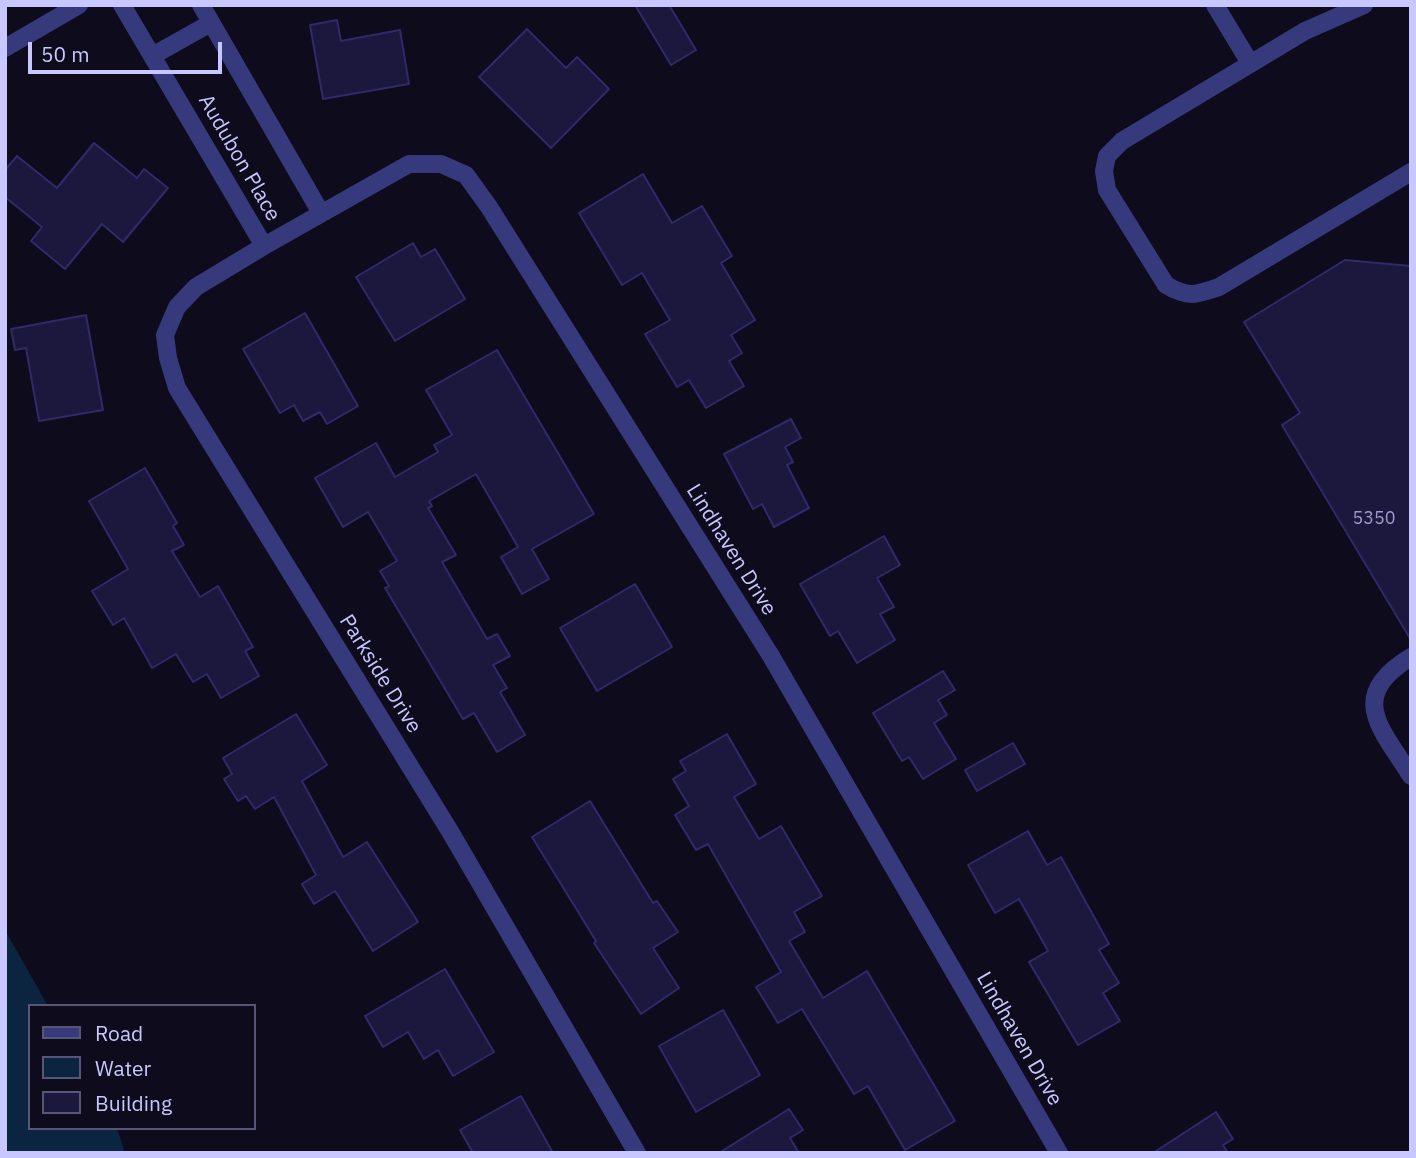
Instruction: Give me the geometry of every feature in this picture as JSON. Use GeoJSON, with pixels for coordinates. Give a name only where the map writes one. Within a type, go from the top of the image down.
{"type":"FeatureCollection","features":[{"type":"Feature","properties":{"kind":"street"},"geometry":{"type":"LineString","coordinates":[[5,48],[79,5]]}},
{"type":"Feature","properties":{"kind":"street","name":"Audubon Place"},"geometry":{"type":"LineString","coordinates":[[122,5],[264,246]]}},
{"type":"Feature","properties":{"kind":"street","name":"Audubon Place"},"geometry":{"type":"LineString","coordinates":[[201,5],[321,214]]}},
{"type":"Feature","properties":{"kind":"street"},"geometry":{"type":"LineString","coordinates":[[1214,5],[1250,63]]}},
{"type":"Feature","properties":{"kind":"street"},"geometry":{"type":"LineString","coordinates":[[1364,5],[1305,31],[1122,141],[1107,156],[1104,171],[1107,190],[1166,285],[1181,294],[1197,295],[1220,287],[1411,172]]}},
{"type":"Feature","properties":{"kind":"street"},"geometry":{"type":"LineString","coordinates":[[152,57],[211,23]]}},
{"type":"Feature","properties":{"kind":"street","name":"Lindhaven Drive"},"geometry":{"type":"LineString","coordinates":[[264,246],[408,164],[441,164],[466,175],[489,207],[771,656],[1058,1153]]}},
{"type":"Feature","properties":{"kind":"street","name":"Parkside Drive"},"geometry":{"type":"LineString","coordinates":[[264,246],[196,287],[177,306],[165,334],[168,358],[177,388],[451,833],[636,1153]]}},
{"type":"Feature","properties":{"kind":"street"},"geometry":{"type":"LineString","coordinates":[[1411,657],[1394,667],[1379,683],[1373,698],[1375,718],[1411,776]]}},
{"type":"Feature","properties":{"kind":"water"},"geometry":{"type":"Polygon","coordinates":[[[5,930],[47,1004],[28,1004],[28,1130],[118,1130],[125,1153],[5,1153],[5,930]]]}},
{"type":"Feature","properties":{"kind":"building"},"geometry":{"type":"Polygon","coordinates":[[[635,5],[669,5],[696,50],[671,65],[635,5]]]}},
{"type":"Feature","properties":{"kind":"building"},"geometry":{"type":"Polygon","coordinates":[[[337,20],[341,41],[400,30],[409,84],[323,99],[310,25],[337,20]]]}},
{"type":"Feature","properties":{"kind":"building"},"geometry":{"type":"Polygon","coordinates":[[[527,29],[566,68],[577,57],[609,89],[551,148],[479,77],[527,29]]]}},
{"type":"Feature","properties":{"kind":"building"},"geometry":{"type":"Polygon","coordinates":[[[94,143],[137,178],[144,169],[168,188],[123,242],[102,224],[65,269],[31,241],[42,227],[5,197],[5,170],[17,156],[57,188],[94,143]]]}},
{"type":"Feature","properties":{"kind":"building"},"geometry":{"type":"Polygon","coordinates":[[[643,174],[672,223],[702,206],[732,256],[721,263],[755,320],[731,335],[742,353],[729,361],[744,386],[706,408],[689,380],[677,387],[645,334],[670,320],[642,273],[622,285],[579,213],[643,174]]]}},
{"type":"Feature","properties":{"kind":"building"},"geometry":{"type":"Polygon","coordinates":[[[413,243],[421,257],[435,249],[465,299],[395,341],[356,277],[413,243]]]}},
{"type":"Feature","properties":{"kind":"building"},"geometry":{"type":"Polygon","coordinates":[[[1345,260],[1411,266],[1411,640],[1282,425],[1300,413],[1244,322],[1345,260]]]}},
{"type":"Feature","properties":{"kind":"building"},"geometry":{"type":"Polygon","coordinates":[[[305,313],[358,406],[327,424],[320,412],[303,421],[294,405],[280,413],[243,349],[305,313]]]}},
{"type":"Feature","properties":{"kind":"building"},"geometry":{"type":"Polygon","coordinates":[[[86,315],[103,410],[39,421],[26,348],[15,350],[11,329],[86,315]]]}},
{"type":"Feature","properties":{"kind":"building"},"geometry":{"type":"Polygon","coordinates":[[[497,350],[594,514],[532,549],[549,579],[522,594],[501,557],[518,547],[476,474],[429,501],[432,506],[428,508],[456,555],[442,562],[487,639],[497,634],[510,656],[493,665],[507,688],[500,692],[525,735],[497,752],[474,713],[463,719],[385,588],[389,586],[380,571],[397,561],[368,512],[343,527],[315,478],[376,443],[395,477],[438,452],[434,445],[452,435],[426,390],[497,350]]]}},
{"type":"Feature","properties":{"kind":"building"},"geometry":{"type":"Polygon","coordinates":[[[791,419],[801,438],[785,447],[793,462],[787,465],[809,508],[774,527],[762,504],[753,509],[724,454],[791,419]]]}},
{"type":"Feature","properties":{"kind":"building"},"geometry":{"type":"Polygon","coordinates":[[[145,468],[177,523],[173,526],[184,545],[172,551],[200,597],[218,586],[253,647],[245,651],[259,676],[221,698],[207,674],[193,682],[176,654],[152,668],[124,618],[113,625],[92,591],[128,569],[89,501],[145,468]]]}},
{"type":"Feature","properties":{"kind":"building"},"geometry":{"type":"Polygon","coordinates":[[[884,536],[900,565],[877,578],[894,607],[880,614],[895,640],[857,663],[838,631],[830,636],[800,584],[884,536]]]}},
{"type":"Feature","properties":{"kind":"building"},"geometry":{"type":"Polygon","coordinates":[[[635,584],[672,647],[597,691],[560,628],[635,584]]]}},
{"type":"Feature","properties":{"kind":"building"},"geometry":{"type":"Polygon","coordinates":[[[943,671],[955,690],[938,700],[947,715],[934,723],[956,759],[923,779],[909,757],[902,761],[873,713],[943,671]]]}},
{"type":"Feature","properties":{"kind":"building"},"geometry":{"type":"Polygon","coordinates":[[[296,714],[327,765],[302,781],[343,857],[367,842],[418,922],[373,951],[335,891],[314,904],[302,884],[316,875],[274,797],[255,809],[246,796],[238,801],[224,779],[232,774],[223,758],[296,714]]]}},
{"type":"Feature","properties":{"kind":"building"},"geometry":{"type":"Polygon","coordinates":[[[727,734],[756,784],[734,797],[759,839],[781,826],[822,896],[794,912],[805,932],[789,941],[823,998],[867,971],[955,1121],[905,1150],[868,1086],[854,1094],[802,1009],[778,1023],[756,987],[781,972],[708,844],[696,850],[675,815],[689,806],[673,779],[686,771],[680,761],[727,734]]]}},
{"type":"Feature","properties":{"kind":"building"},"geometry":{"type":"Polygon","coordinates":[[[1013,743],[1025,764],[977,791],[965,770],[1013,743]]]}},
{"type":"Feature","properties":{"kind":"building"},"geometry":{"type":"Polygon","coordinates":[[[590,801],[653,903],[657,901],[678,932],[653,948],[679,988],[641,1014],[594,943],[596,941],[532,837],[590,801]]]}},
{"type":"Feature","properties":{"kind":"building"},"geometry":{"type":"Polygon","coordinates":[[[1028,831],[1047,865],[1061,857],[1109,944],[1099,950],[1119,983],[1103,993],[1120,1021],[1078,1045],[1029,962],[1048,951],[1019,899],[995,913],[968,865],[1028,831]]]}},
{"type":"Feature","properties":{"kind":"building"},"geometry":{"type":"Polygon","coordinates":[[[445,969],[494,1052],[453,1076],[438,1050],[424,1059],[408,1032],[383,1047],[365,1016],[445,969]]]}},
{"type":"Feature","properties":{"kind":"building"},"geometry":{"type":"Polygon","coordinates":[[[723,1010],[760,1075],[696,1112],[659,1046],[723,1010]]]}},
{"type":"Feature","properties":{"kind":"building"},"geometry":{"type":"Polygon","coordinates":[[[521,1096],[553,1153],[473,1153],[460,1130],[521,1096]]]}},
{"type":"Feature","properties":{"kind":"building"},"geometry":{"type":"Polygon","coordinates":[[[789,1109],[803,1130],[790,1138],[799,1153],[719,1153],[789,1109]]]}},
{"type":"Feature","properties":{"kind":"building"},"geometry":{"type":"Polygon","coordinates":[[[1216,1112],[1233,1139],[1223,1145],[1228,1153],[1153,1153],[1216,1112]]]}}]}
